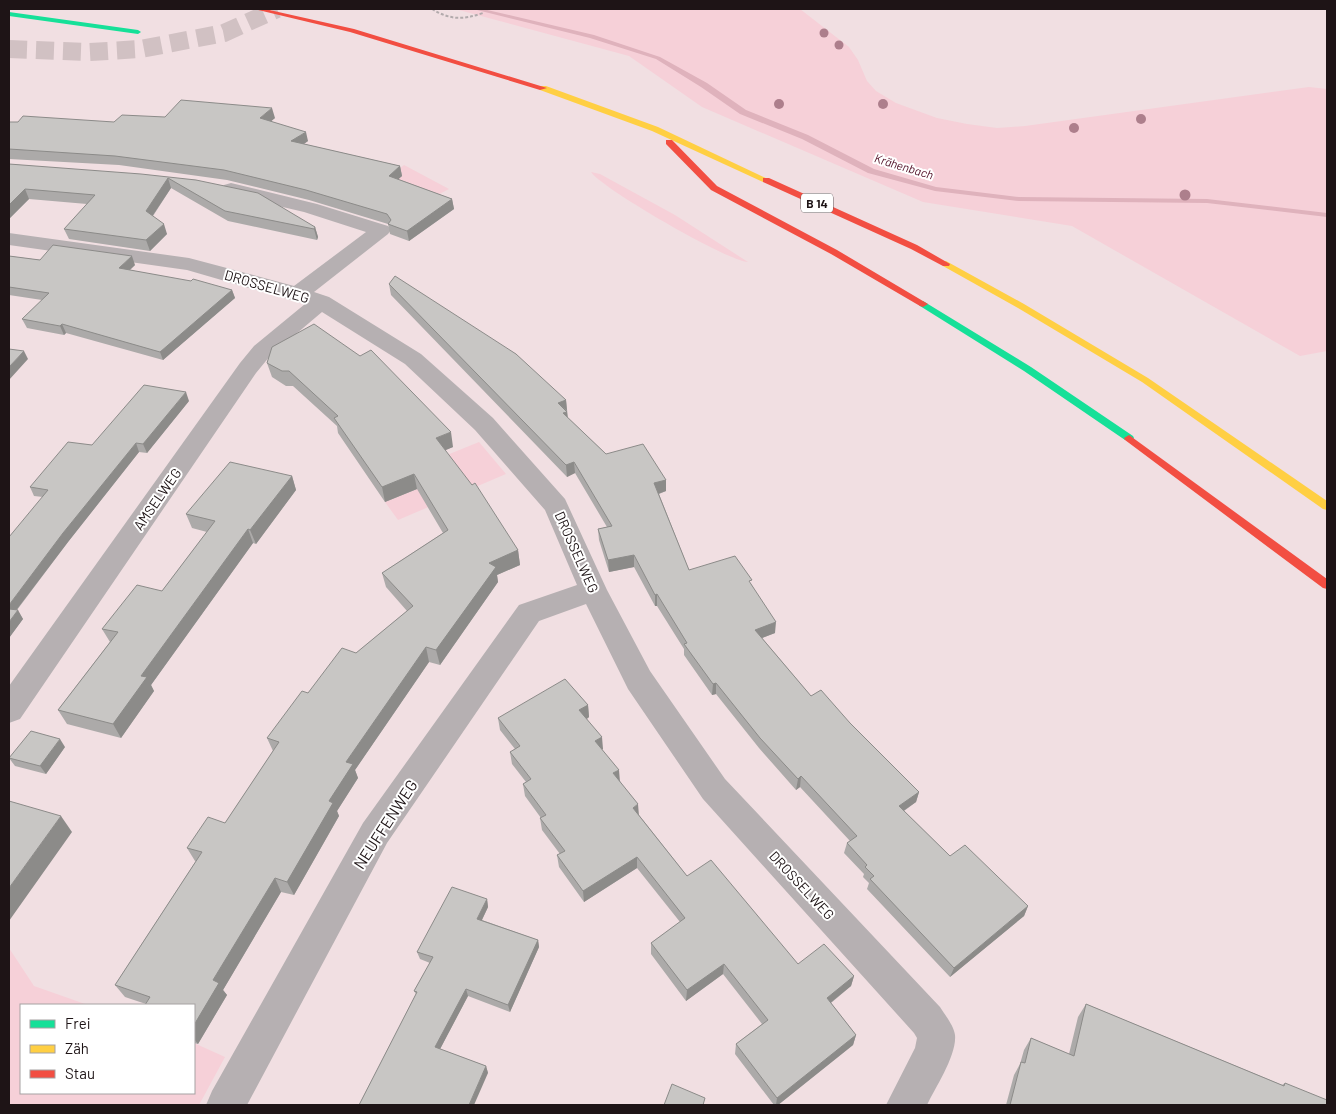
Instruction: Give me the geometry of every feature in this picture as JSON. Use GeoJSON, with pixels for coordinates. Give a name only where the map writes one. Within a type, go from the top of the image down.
{"type":"FeatureCollection","features":[{"type":"Feature","properties":{"kind":"main road","name":"B 14"},"geometry":{"type":"LineString","coordinates":[[258,9],[352,30],[482,68],[585,102],[655,129],[914,247],[1021,306],[1145,380],[1327,506]]}},
{"type":"Feature","properties":{"kind":"main road"},"geometry":{"type":"LineString","coordinates":[[9,14],[138,32]]}},
{"type":"Feature","properties":{"kind":"main road","name":"B 14"},"geometry":{"type":"LineString","coordinates":[[655,129],[714,188],[834,252],[976,336],[1096,414],[1327,585]]}},
{"type":"Feature","properties":{"kind":"street","name":"AMSELWEG"},"geometry":{"type":"LineString","coordinates":[[9,710],[248,368],[310,298],[381,230],[310,208],[217,187]]}},
{"type":"Feature","properties":{"kind":"street","name":"DROSSELWEG"},"geometry":{"type":"LineString","coordinates":[[9,239],[189,264],[310,298],[366,328],[413,359],[484,424],[556,506],[593,590],[639,680],[714,790],[927,1020],[936,1035],[933,1052],[906,1105]]}},
{"type":"Feature","properties":{"kind":"street","name":"NEUFFENWEG"},"geometry":{"type":"LineString","coordinates":[[226,1105],[375,833],[529,613],[593,590]]}},
{"type":"Feature","properties":{"kind":"path"},"geometry":{"type":"LineString","coordinates":[[432,9],[445,17],[456,20],[468,19],[483,13]]}},
{"type":"Feature","properties":{"kind":"shaded area"},"geometry":{"type":"Polygon","coordinates":[[[455,9],[800,9],[849,47],[858,60],[867,81],[876,91],[896,103],[937,118],[997,128],[1025,126],[1309,87],[1327,89],[1327,351],[1300,356],[1072,226],[923,202],[702,107],[629,56],[455,9]]]}},
{"type":"Feature","properties":{"kind":"shaded area"},"geometry":{"type":"Polygon","coordinates":[[[404,165],[449,189],[428,200],[353,204],[404,165]]]}},
{"type":"Feature","properties":{"kind":"shaded area"},"geometry":{"type":"Polygon","coordinates":[[[591,172],[600,174],[675,215],[748,262],[736,259],[717,250],[666,223],[617,193],[591,172]]]}},
{"type":"Feature","properties":{"kind":"shaded area"},"geometry":{"type":"Polygon","coordinates":[[[479,442],[506,474],[398,520],[385,502],[454,474],[442,457],[479,442]]]}},
{"type":"Feature","properties":{"kind":"shaded area"},"geometry":{"type":"Polygon","coordinates":[[[9,948],[34,986],[85,1004],[20,1004],[20,1094],[195,1094],[195,1043],[225,1057],[199,1105],[9,1105],[9,948]]]}},
{"type":"Feature","properties":{"kind":"building"},"geometry":{"type":"Polygon","coordinates":[[[181,100],[272,108],[260,118],[306,132],[291,141],[400,166],[389,176],[452,199],[407,231],[388,224],[391,220],[387,214],[306,190],[224,170],[115,156],[9,149],[9,122],[18,122],[23,116],[114,122],[122,115],[165,117],[181,100]]]}},
{"type":"Feature","properties":{"kind":"building"},"geometry":{"type":"Polygon","coordinates":[[[9,164],[196,180],[258,193],[315,227],[314,229],[225,211],[168,178],[146,211],[164,224],[146,240],[64,229],[95,195],[25,189],[9,205],[9,164]]]}},
{"type":"Feature","properties":{"kind":"building"},"geometry":{"type":"Polygon","coordinates":[[[53,245],[132,256],[119,268],[191,281],[193,279],[232,290],[160,352],[62,324],[60,326],[22,319],[49,293],[9,287],[9,256],[40,260],[53,245]]]}},
{"type":"Feature","properties":{"kind":"building"},"geometry":{"type":"Polygon","coordinates":[[[395,276],[516,354],[566,400],[558,403],[567,412],[563,413],[606,454],[643,444],[666,480],[654,483],[689,570],[735,556],[752,580],[749,581],[776,622],[755,630],[811,696],[821,690],[850,723],[919,792],[899,806],[950,856],[965,845],[1028,906],[954,968],[870,879],[874,876],[865,867],[867,865],[847,843],[857,836],[801,776],[798,779],[760,738],[716,683],[713,684],[684,644],[687,643],[657,594],[655,595],[634,555],[608,560],[598,529],[612,526],[574,462],[566,465],[389,284],[395,276]]]}},
{"type":"Feature","properties":{"kind":"building"},"geometry":{"type":"Polygon","coordinates":[[[314,324],[360,356],[371,350],[451,432],[436,438],[472,485],[475,483],[518,550],[489,563],[496,567],[436,650],[426,647],[346,762],[353,764],[329,801],[333,803],[287,882],[275,878],[213,980],[219,983],[195,1023],[195,1004],[146,1004],[150,997],[115,985],[202,852],[187,848],[208,817],[225,823],[279,742],[267,738],[302,691],[308,693],[342,648],[356,653],[413,606],[382,573],[448,530],[414,474],[382,487],[334,418],[338,416],[289,371],[282,371],[267,363],[272,347],[314,324]]]}},
{"type":"Feature","properties":{"kind":"building"},"geometry":{"type":"Polygon","coordinates":[[[9,349],[24,351],[9,367],[9,349]]]}},
{"type":"Feature","properties":{"kind":"building"},"geometry":{"type":"Polygon","coordinates":[[[144,385],[186,392],[143,444],[136,443],[63,533],[9,605],[9,537],[48,490],[30,487],[68,442],[92,445],[144,385]]]}},
{"type":"Feature","properties":{"kind":"building"},"geometry":{"type":"Polygon","coordinates":[[[230,462],[292,476],[250,530],[248,529],[141,676],[147,677],[113,724],[58,710],[118,632],[102,629],[137,585],[162,591],[215,521],[186,514],[230,462]]]}},
{"type":"Feature","properties":{"kind":"building"},"geometry":{"type":"Polygon","coordinates":[[[9,609],[18,610],[9,622],[9,609]]]}},
{"type":"Feature","properties":{"kind":"building"},"geometry":{"type":"Polygon","coordinates":[[[565,679],[588,705],[579,710],[602,737],[595,741],[619,770],[613,773],[638,804],[633,808],[687,876],[711,860],[798,964],[824,944],[854,976],[827,998],[856,1035],[777,1098],[736,1044],[768,1020],[724,964],[687,990],[651,943],[685,918],[637,857],[583,891],[557,855],[565,851],[540,818],[546,815],[523,784],[531,779],[510,752],[520,746],[498,718],[565,679]]]}},
{"type":"Feature","properties":{"kind":"building"},"geometry":{"type":"Polygon","coordinates":[[[31,731],[60,739],[40,766],[9,758],[31,731]]]}},
{"type":"Feature","properties":{"kind":"building"},"geometry":{"type":"Polygon","coordinates":[[[9,801],[61,816],[9,888],[9,801]]]}},
{"type":"Feature","properties":{"kind":"building"},"geometry":{"type":"Polygon","coordinates":[[[452,887],[487,899],[477,919],[538,940],[508,1005],[466,989],[435,1047],[486,1066],[469,1105],[359,1105],[417,992],[414,991],[433,957],[417,952],[452,887]]]}},
{"type":"Feature","properties":{"kind":"building"},"geometry":{"type":"Polygon","coordinates":[[[1086,1004],[1284,1086],[1285,1083],[1327,1100],[1327,1105],[1010,1105],[1021,1062],[1025,1063],[1031,1038],[1074,1056],[1086,1004]]]}},
{"type":"Feature","properties":{"kind":"building"},"geometry":{"type":"Polygon","coordinates":[[[672,1084],[705,1098],[703,1105],[664,1105],[672,1084]]]}},
{"type":"Feature","properties":{"kind":"waterway","name":"Krähenbach"},"geometry":{"type":"LineString","coordinates":[[476,9],[592,36],[658,58],[704,85],[743,112],[805,137],[871,171],[935,189],[1019,199],[1207,201],[1327,215]]}},
{"type":"Feature","properties":{"kind":"tunnel"},"geometry":{"type":"LineString","coordinates":[[9,49],[89,52],[141,49],[224,33],[277,9]]}},
{"type":"Feature","properties":{"kind":"traffic: fast"},"geometry":{"type":"LineString","coordinates":[[9,14],[138,32]]}},
{"type":"Feature","properties":{"kind":"traffic: fast"},"geometry":{"type":"LineString","coordinates":[[923,304],[1027,369],[1129,438]]}},
{"type":"Feature","properties":{"kind":"traffic: slow"},"geometry":{"type":"LineString","coordinates":[[543,88],[655,129],[766,180]]}},
{"type":"Feature","properties":{"kind":"traffic: slow"},"geometry":{"type":"LineString","coordinates":[[946,264],[1145,380],[1327,506]]}},
{"type":"Feature","properties":{"kind":"traffic: jam"},"geometry":{"type":"LineString","coordinates":[[257,9],[352,30],[543,88]]}},
{"type":"Feature","properties":{"kind":"traffic: jam"},"geometry":{"type":"LineString","coordinates":[[669,142],[714,188],[834,252],[923,304]]}},
{"type":"Feature","properties":{"kind":"traffic: jam"},"geometry":{"type":"LineString","coordinates":[[766,180],[914,247],[946,264]]}},
{"type":"Feature","properties":{"kind":"traffic: jam"},"geometry":{"type":"LineString","coordinates":[[1129,438],[1327,585]]}}]}
